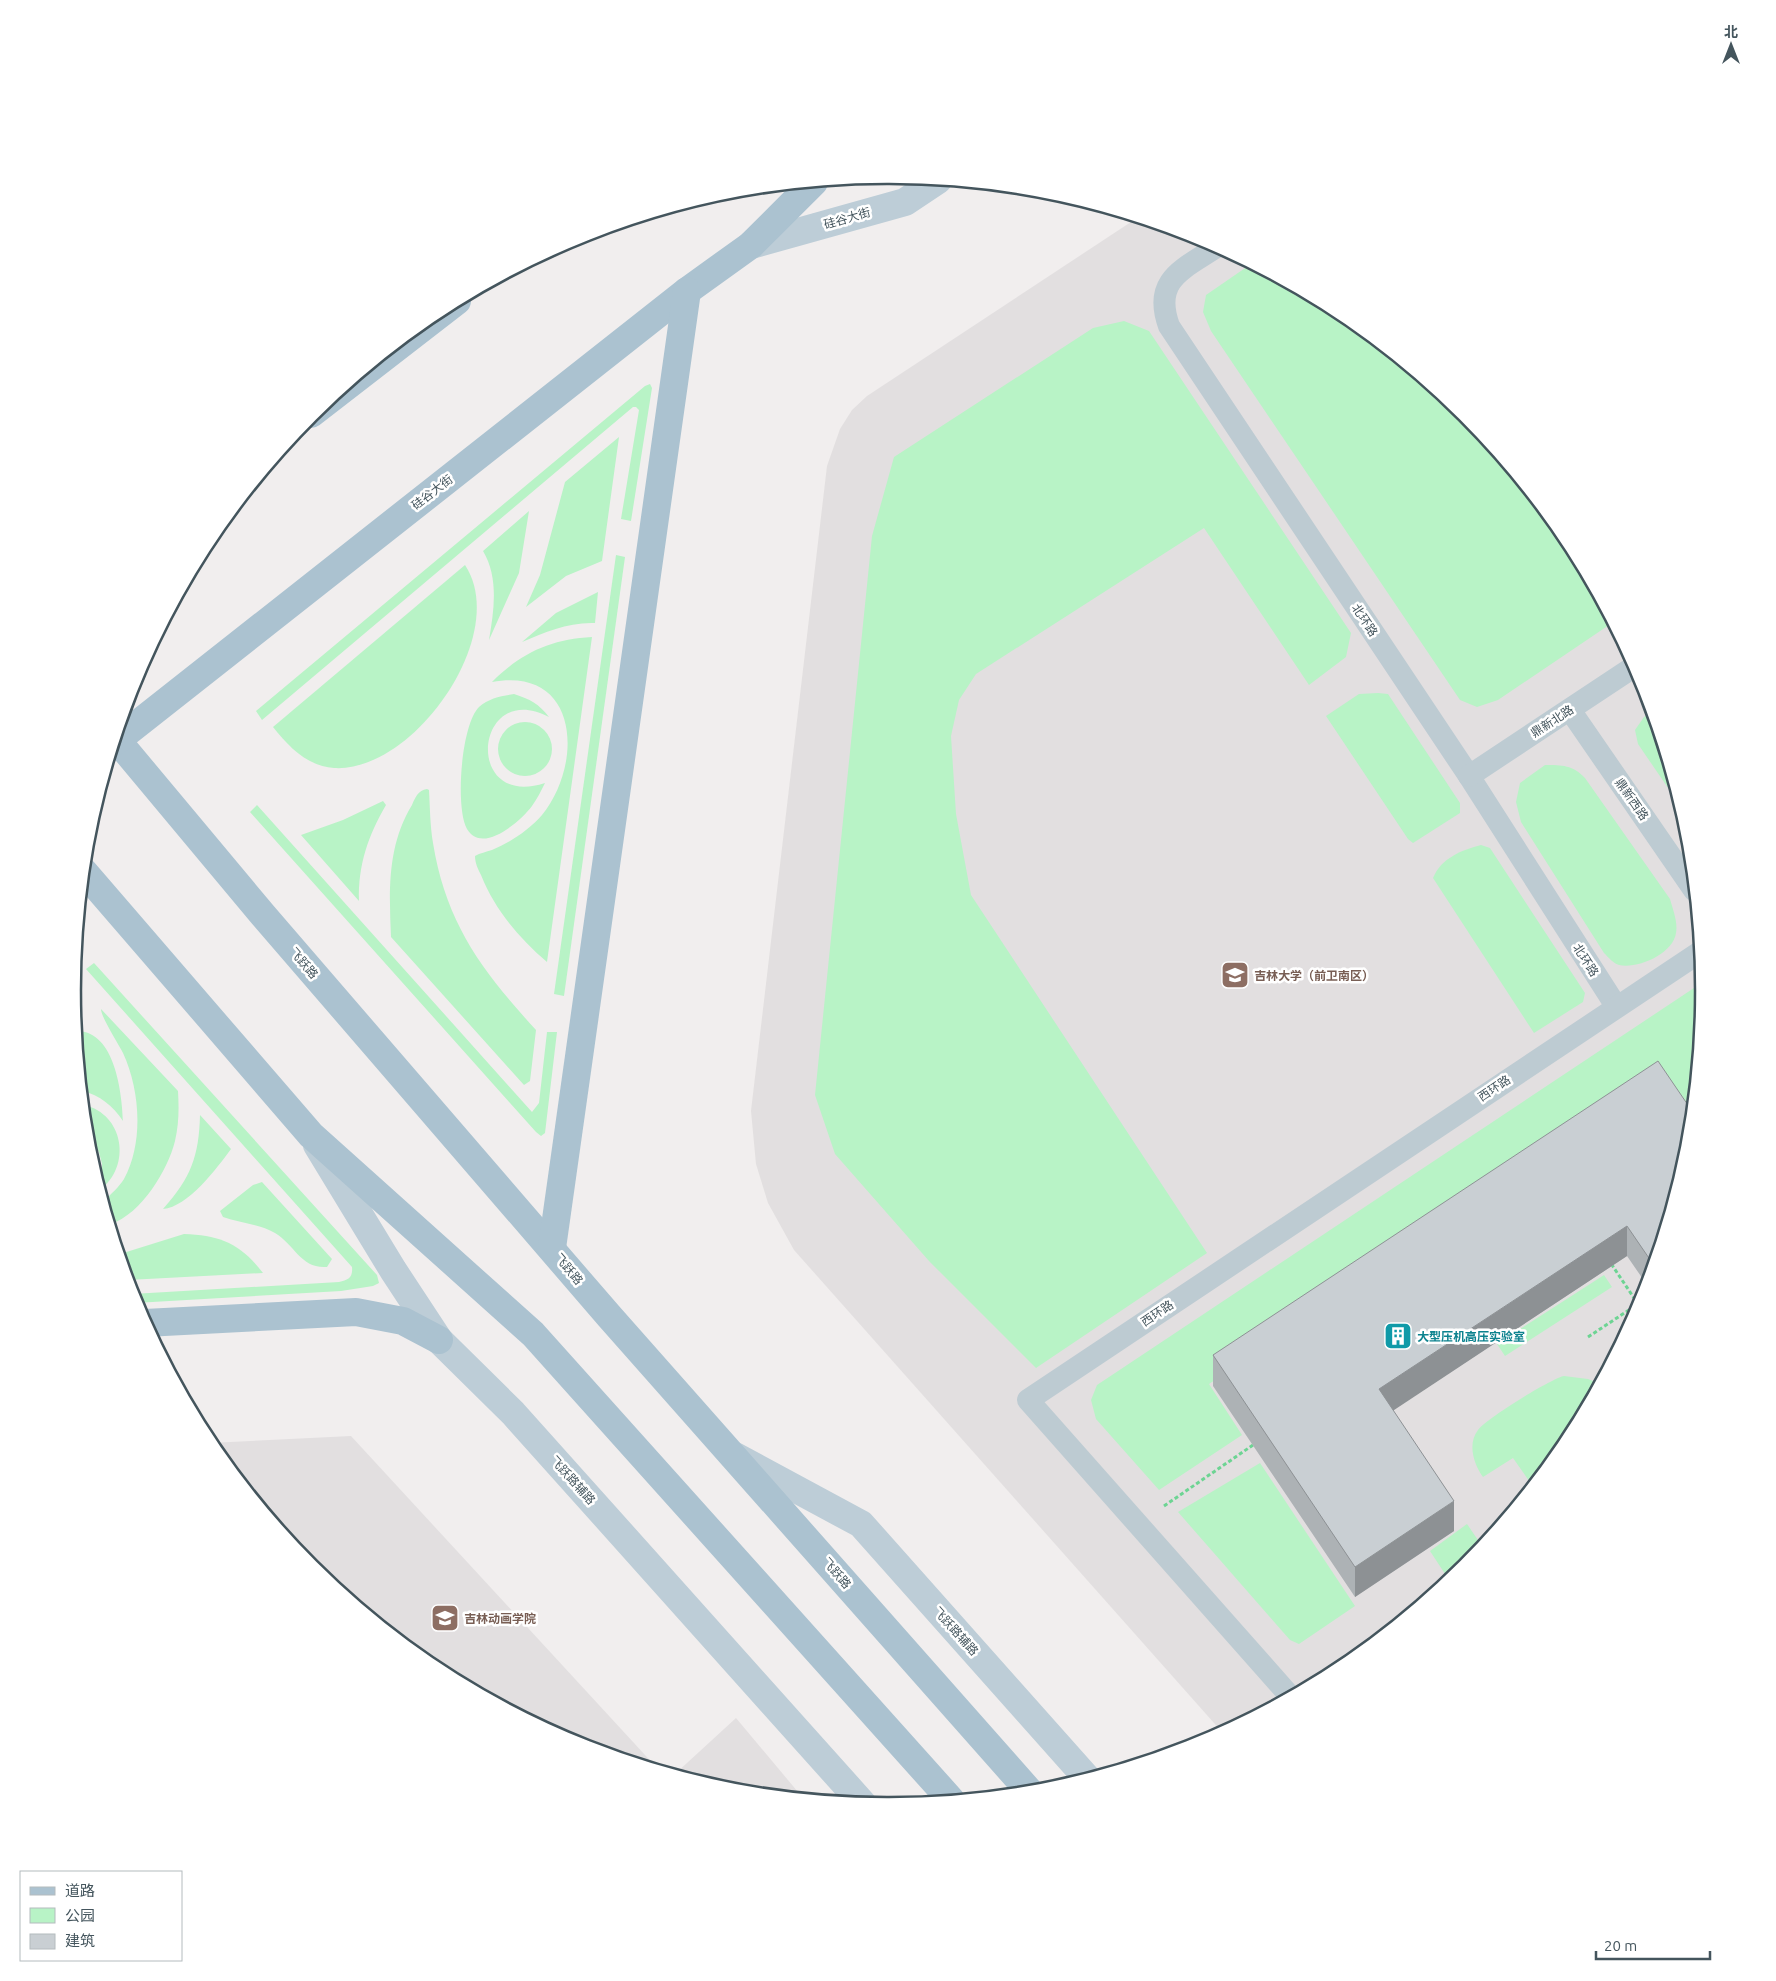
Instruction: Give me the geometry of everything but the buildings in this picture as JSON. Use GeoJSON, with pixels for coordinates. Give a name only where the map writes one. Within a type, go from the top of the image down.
{"type":"FeatureCollection","features":[{"type":"Feature","properties":{"kind":"main road","name":"硅谷大街"},"geometry":{"type":"LineString","coordinates":[[123,735],[687,291],[751,245],[808,188]]}},
{"type":"Feature","properties":{"kind":"main road"},"geometry":{"type":"LineString","coordinates":[[552,1248],[687,291]]}},
{"type":"Feature","properties":{"kind":"main road","name":"飞跃路"},"geometry":{"type":"LineString","coordinates":[[120,745],[263,915],[552,1248],[1024,1785]]}},
{"type":"Feature","properties":{"kind":"main road"},"geometry":{"type":"LineString","coordinates":[[89,878],[311,1135],[533,1334],[946,1795]]}},
{"type":"Feature","properties":{"kind":"main road"},"geometry":{"type":"LineString","coordinates":[[153,1323],[356,1312],[402,1322],[439,1340]]}},
{"type":"Feature","properties":{"kind":"street","name":"硅谷大街"},"geometry":{"type":"LineString","coordinates":[[751,245],[905,202],[931,185]]}},
{"type":"Feature","properties":{"kind":"street","name":"飞跃路辅路"},"geometry":{"type":"LineString","coordinates":[[311,1135],[393,1270],[439,1340],[513,1413],[856,1796]]}},
{"type":"Feature","properties":{"kind":"street","name":"飞跃路辅路"},"geometry":{"type":"LineString","coordinates":[[734,1456],[862,1524],[1083,1773]]}},
{"type":"Feature","properties":{"kind":"lane","name":"北环路"},"geometry":{"type":"LineString","coordinates":[[1210,251],[1176,275],[1164,290],[1163,309],[1168,326],[1469,776],[1616,1006]]}},
{"type":"Feature","properties":{"kind":"lane","name":"鼎新北路"},"geometry":{"type":"LineString","coordinates":[[1469,776],[1628,671]]}},
{"type":"Feature","properties":{"kind":"lane","name":"鼎新西路"},"geometry":{"type":"LineString","coordinates":[[1570,710],[1687,880]]}},
{"type":"Feature","properties":{"kind":"lane"},"geometry":{"type":"LineString","coordinates":[[1616,1006],[1694,956]]}},
{"type":"Feature","properties":{"kind":"lane","name":"西环路"},"geometry":{"type":"LineString","coordinates":[[1286,1692],[1028,1400],[1616,1006]]}},
{"type":"Feature","properties":{"kind":"path"},"geometry":{"type":"LineString","coordinates":[[1612,1265],[1634,1297]]}},
{"type":"Feature","properties":{"kind":"path"},"geometry":{"type":"LineString","coordinates":[[1588,1337],[1628,1311]]}},
{"type":"Feature","properties":{"kind":"path"},"geometry":{"type":"LineString","coordinates":[[1164,1506],[1253,1445]]}},
{"type":"Feature","properties":{"kind":"shaded area","name":"吉林大学（前卫南区）"},"geometry":{"type":"Polygon","coordinates":[[[1131,222],[1197,245],[1245,267],[1291,292],[1379,350],[1420,384],[1458,420],[1495,459],[1528,499],[1559,542],[1587,587],[1612,634],[1652,731],[1667,782],[1679,833],[1688,885],[1693,938],[1695,990],[1688,1096],[1679,1148],[1652,1250],[1612,1347],[1587,1394],[1559,1439],[1528,1482],[1495,1522],[1458,1561],[1420,1597],[1379,1631],[1336,1661],[1291,1689],[1217,1727],[794,1250],[768,1203],[756,1164],[751,1111],[827,466],[840,429],[852,410],[867,396],[1131,222]]]}},
{"type":"Feature","properties":{"kind":"shaded area","name":"吉林动画学院"},"geometry":{"type":"Polygon","coordinates":[[[351,1436],[650,1761],[579,1736],[531,1714],[485,1689],[397,1631],[356,1597],[281,1522],[248,1482],[220,1443],[351,1436]]]}},
{"type":"Feature","properties":{"kind":"shaded area"},"geometry":{"type":"Polygon","coordinates":[[[736,1718],[798,1792],[731,1782],[679,1770],[736,1718]]]}},
{"type":"Feature","properties":{"kind":"green space"},"geometry":{"type":"Polygon","coordinates":[[[1246,267],[1291,292],[1379,350],[1420,384],[1495,459],[1528,499],[1559,542],[1587,587],[1608,626],[1498,700],[1477,707],[1460,700],[1211,331],[1203,312],[1206,295],[1246,267]]]}},
{"type":"Feature","properties":{"kind":"green space"},"geometry":{"type":"Polygon","coordinates":[[[1124,321],[1149,331],[1351,633],[1346,657],[1309,685],[1204,528],[976,674],[959,700],[951,736],[956,814],[971,895],[1207,1253],[1036,1368],[929,1261],[835,1154],[815,1095],[872,536],[894,457],[1093,328],[1124,321]]]}},
{"type":"Feature","properties":{"kind":"green space"},"geometry":{"type":"Polygon","coordinates":[[[650,384],[652,388],[631,521],[621,519],[639,410],[636,407],[633,407],[262,720],[256,711],[645,386],[650,384]]]}},
{"type":"Feature","properties":{"kind":"green space"},"geometry":{"type":"Polygon","coordinates":[[[619,437],[602,561],[566,576],[526,607],[540,575],[565,482],[619,437]]]}},
{"type":"Feature","properties":{"kind":"green space"},"geometry":{"type":"Polygon","coordinates":[[[529,511],[519,573],[489,640],[494,594],[491,572],[483,551],[529,511]]]}},
{"type":"Feature","properties":{"kind":"green space"},"geometry":{"type":"Polygon","coordinates":[[[616,555],[625,557],[564,996],[554,994],[616,555]]]}},
{"type":"Feature","properties":{"kind":"green space"},"geometry":{"type":"Polygon","coordinates":[[[465,565],[476,594],[475,627],[465,661],[446,695],[422,724],[394,748],[364,764],[334,768],[315,764],[285,742],[273,727],[465,565]]]}},
{"type":"Feature","properties":{"kind":"green space"},"geometry":{"type":"Polygon","coordinates":[[[598,592],[595,623],[566,626],[522,642],[556,613],[598,592]]]}},
{"type":"Feature","properties":{"kind":"green space"},"geometry":{"type":"Polygon","coordinates":[[[592,637],[547,962],[527,943],[501,912],[487,888],[477,866],[475,856],[513,839],[542,815],[555,794],[564,770],[568,746],[565,723],[557,703],[542,689],[521,681],[492,682],[514,663],[538,649],[563,641],[592,637]]]}},
{"type":"Feature","properties":{"kind":"green space"},"geometry":{"type":"Polygon","coordinates":[[[514,694],[534,703],[549,717],[524,710],[505,715],[493,728],[488,745],[490,764],[500,779],[518,786],[545,783],[532,806],[511,827],[491,837],[482,838],[474,836],[467,829],[461,804],[462,767],[468,731],[479,707],[495,698],[514,694]]]}},
{"type":"Feature","properties":{"kind":"green space"},"geometry":{"type":"Polygon","coordinates":[[[1359,694],[1388,694],[1460,803],[1460,813],[1413,843],[1408,839],[1326,716],[1359,694]]]}},
{"type":"Feature","properties":{"kind":"green space"},"geometry":{"type":"Polygon","coordinates":[[[1646,716],[1652,731],[1669,789],[1638,744],[1635,730],[1646,716]]]}},
{"type":"Feature","properties":{"kind":"green space"},"geometry":{"type":"Polygon","coordinates":[[[520,722],[530,722],[540,726],[548,734],[552,749],[548,764],[540,772],[530,776],[520,776],[510,772],[502,764],[498,754],[498,744],[502,734],[510,726],[520,722]]]}},
{"type":"Feature","properties":{"kind":"green space"},"geometry":{"type":"Polygon","coordinates":[[[1545,765],[1572,768],[1585,778],[1670,899],[1676,920],[1676,933],[1668,947],[1654,958],[1636,965],[1627,966],[1613,962],[1604,953],[1521,822],[1516,802],[1520,783],[1545,765]]]}},
{"type":"Feature","properties":{"kind":"green space"},"geometry":{"type":"Polygon","coordinates":[[[427,789],[429,790],[432,836],[439,872],[457,922],[483,966],[536,1030],[530,1081],[524,1085],[391,937],[391,869],[398,836],[414,800],[419,793],[427,789]]]}},
{"type":"Feature","properties":{"kind":"green space"},"geometry":{"type":"Polygon","coordinates":[[[383,801],[386,805],[369,840],[362,863],[359,901],[301,835],[343,820],[383,801]]]}},
{"type":"Feature","properties":{"kind":"green space"},"geometry":{"type":"Polygon","coordinates":[[[257,805],[532,1112],[539,1103],[547,1032],[557,1032],[545,1133],[541,1136],[536,1132],[250,812],[257,805]]]}},
{"type":"Feature","properties":{"kind":"green space"},"geometry":{"type":"Polygon","coordinates":[[[1481,845],[1490,848],[1585,993],[1583,1002],[1534,1033],[1433,878],[1441,865],[1447,860],[1460,852],[1481,845]]]}},
{"type":"Feature","properties":{"kind":"green space"},"geometry":{"type":"Polygon","coordinates":[[[94,963],[377,1275],[379,1283],[373,1286],[341,1291],[145,1302],[141,1293],[339,1282],[349,1278],[352,1274],[352,1267],[86,969],[94,963]]]}},
{"type":"Feature","properties":{"kind":"green space"},"geometry":{"type":"Polygon","coordinates":[[[1695,987],[1693,1043],[1685,1114],[1682,1116],[1660,1085],[1209,1384],[1242,1435],[1159,1490],[1096,1419],[1091,1400],[1097,1385],[1695,987]]]}},
{"type":"Feature","properties":{"kind":"green space"},"geometry":{"type":"Polygon","coordinates":[[[101,1009],[178,1091],[179,1110],[175,1141],[166,1165],[152,1190],[143,1201],[133,1211],[116,1222],[108,1197],[124,1179],[135,1149],[137,1133],[136,1099],[129,1068],[101,1009]]]}},
{"type":"Feature","properties":{"kind":"green space"},"geometry":{"type":"Polygon","coordinates":[[[83,1032],[90,1034],[100,1041],[108,1052],[118,1080],[123,1121],[106,1102],[88,1093],[83,1032]]]}},
{"type":"Feature","properties":{"kind":"green space"},"geometry":{"type":"Polygon","coordinates":[[[90,1107],[97,1110],[108,1119],[115,1130],[119,1142],[120,1155],[117,1168],[106,1184],[90,1107]]]}},
{"type":"Feature","properties":{"kind":"green space"},"geometry":{"type":"Polygon","coordinates":[[[200,1115],[231,1149],[210,1176],[192,1194],[173,1207],[163,1209],[173,1198],[192,1166],[198,1143],[200,1115]]]}},
{"type":"Feature","properties":{"kind":"green space"},"geometry":{"type":"Polygon","coordinates":[[[262,1182],[332,1259],[327,1267],[318,1267],[304,1260],[282,1238],[269,1230],[223,1217],[220,1211],[253,1185],[262,1182]]]}},
{"type":"Feature","properties":{"kind":"green space"},"geometry":{"type":"Polygon","coordinates":[[[184,1234],[208,1236],[238,1248],[263,1273],[135,1280],[125,1252],[184,1234]]]}},
{"type":"Feature","properties":{"kind":"green space"},"geometry":{"type":"Polygon","coordinates":[[[1604,1275],[1612,1287],[1505,1356],[1497,1344],[1604,1275]]]}},
{"type":"Feature","properties":{"kind":"green space"},"geometry":{"type":"Polygon","coordinates":[[[1564,1376],[1594,1381],[1559,1439],[1529,1481],[1513,1458],[1483,1477],[1477,1467],[1472,1448],[1478,1430],[1493,1417],[1519,1400],[1564,1376]]]}},
{"type":"Feature","properties":{"kind":"green space"},"geometry":{"type":"Polygon","coordinates":[[[1260,1463],[1355,1606],[1299,1644],[1290,1640],[1178,1512],[1260,1463]]]}},
{"type":"Feature","properties":{"kind":"green space"},"geometry":{"type":"Polygon","coordinates":[[[1467,1524],[1478,1540],[1445,1574],[1430,1551],[1467,1524]]]}},
{"type":"Feature","properties":{"kind":"place","name":"吉林大学（前卫南区）"},"geometry":{"type":"Point","coordinates":[1235,975]}},
{"type":"Feature","properties":{"kind":"place","name":"大型压机高压实验室"},"geometry":{"type":"Point","coordinates":[1398,1336]}},
{"type":"Feature","properties":{"kind":"place","name":"吉林动画学院"},"geometry":{"type":"Point","coordinates":[445,1618]}}]}
